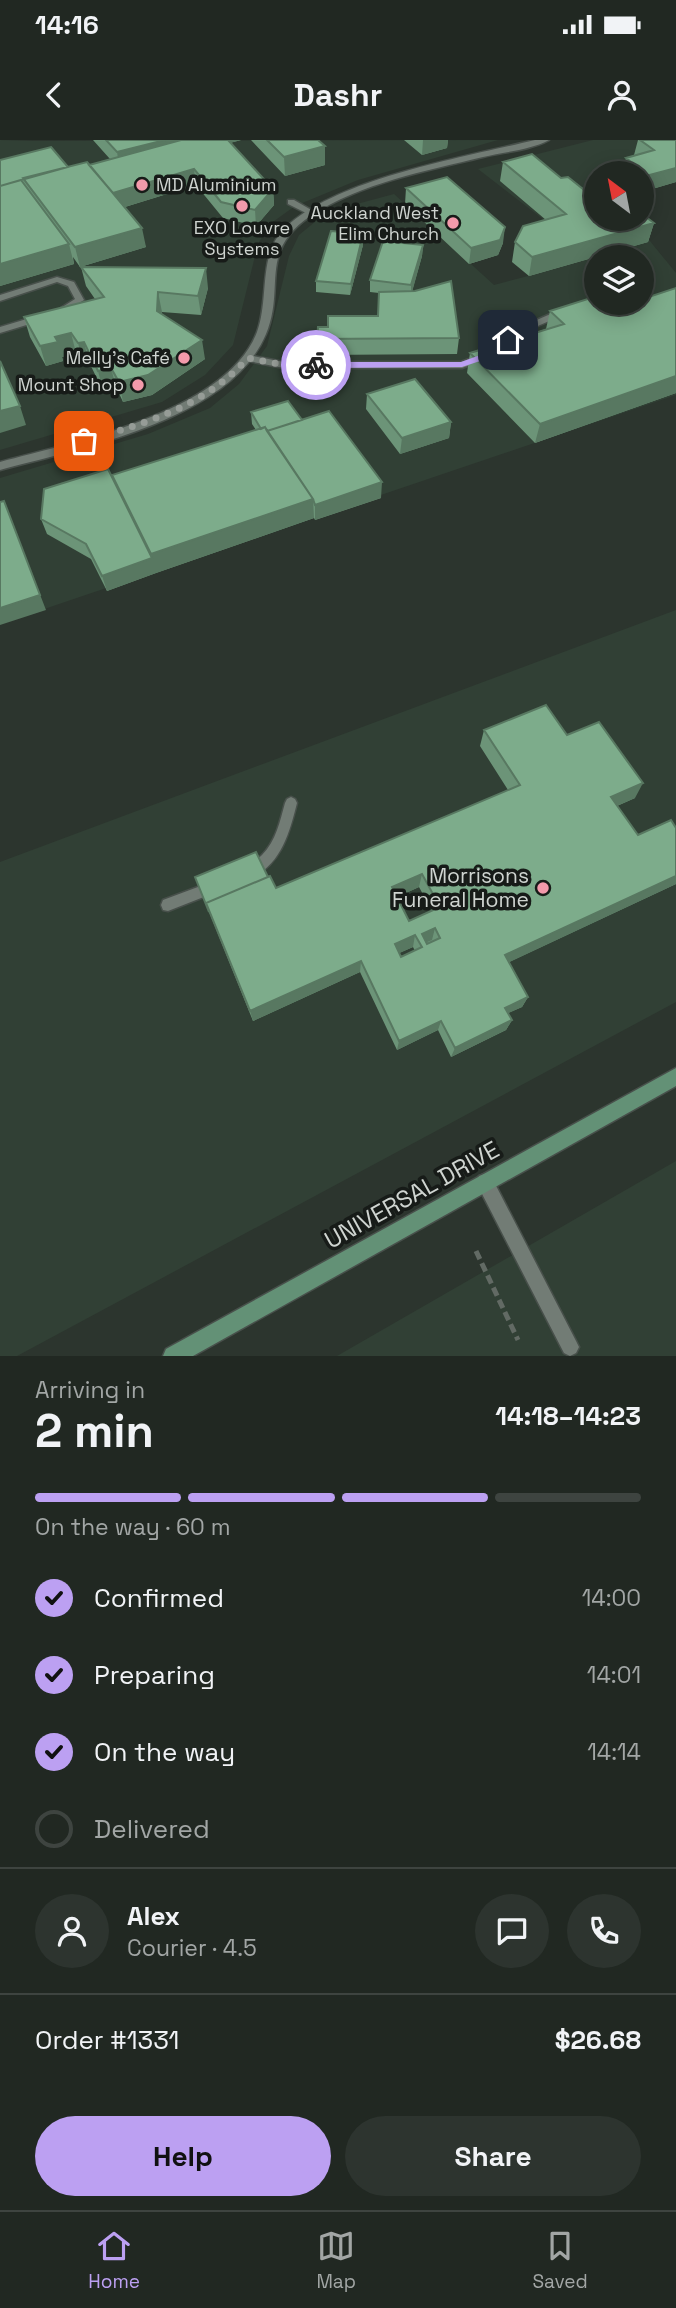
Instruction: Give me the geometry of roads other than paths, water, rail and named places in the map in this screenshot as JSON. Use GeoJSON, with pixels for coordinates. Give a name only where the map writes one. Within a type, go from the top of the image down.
{"type":"FeatureCollection","features":[{"type":"Feature","properties":{"kind":"main road","name":"UNIVERSAL DRIVE"},"geometry":{"type":"LineString","coordinates":[[173,1356],[676,1077]]}},
{"type":"Feature","properties":{"kind":"street"},"geometry":{"type":"LineString","coordinates":[[0,466],[170,415],[209,393],[248,358],[266,323],[271,258],[286,230],[309,211],[350,193],[545,140]]}},
{"type":"Feature","properties":{"kind":"lane"},"geometry":{"type":"LineString","coordinates":[[291,202],[309,211]]}},
{"type":"Feature","properties":{"kind":"lane"},"geometry":{"type":"LineString","coordinates":[[0,298],[57,279],[71,285],[80,300],[61,312],[0,330]]}},
{"type":"Feature","properties":{"kind":"lane"},"geometry":{"type":"LineString","coordinates":[[248,358],[284,365],[462,365],[486,356],[519,331],[571,309]]}},
{"type":"Feature","properties":{"kind":"lane"},"geometry":{"type":"LineString","coordinates":[[168,905],[232,880],[267,862],[281,840],[291,803]]}},
{"type":"Feature","properties":{"kind":"lane"},"geometry":{"type":"LineString","coordinates":[[485,1182],[570,1347]]}},
{"type":"Feature","properties":{"kind":"place","name":"MD Aluminium"},"geometry":{"type":"Point","coordinates":[142,185]}},
{"type":"Feature","properties":{"kind":"place","name":"EXO Louvre Systems"},"geometry":{"type":"Point","coordinates":[242,206]}},
{"type":"Feature","properties":{"kind":"place","name":"Auckland West Elim Church"},"geometry":{"type":"Point","coordinates":[453,223]}},
{"type":"Feature","properties":{"kind":"place","name":"Melly's Café"},"geometry":{"type":"Point","coordinates":[184,358]}},
{"type":"Feature","properties":{"kind":"place","name":"Mount Shop"},"geometry":{"type":"Point","coordinates":[138,385]}},
{"type":"Feature","properties":{"kind":"place","name":"Morrisons Funeral Home"},"geometry":{"type":"Point","coordinates":[543,888]}}]}
